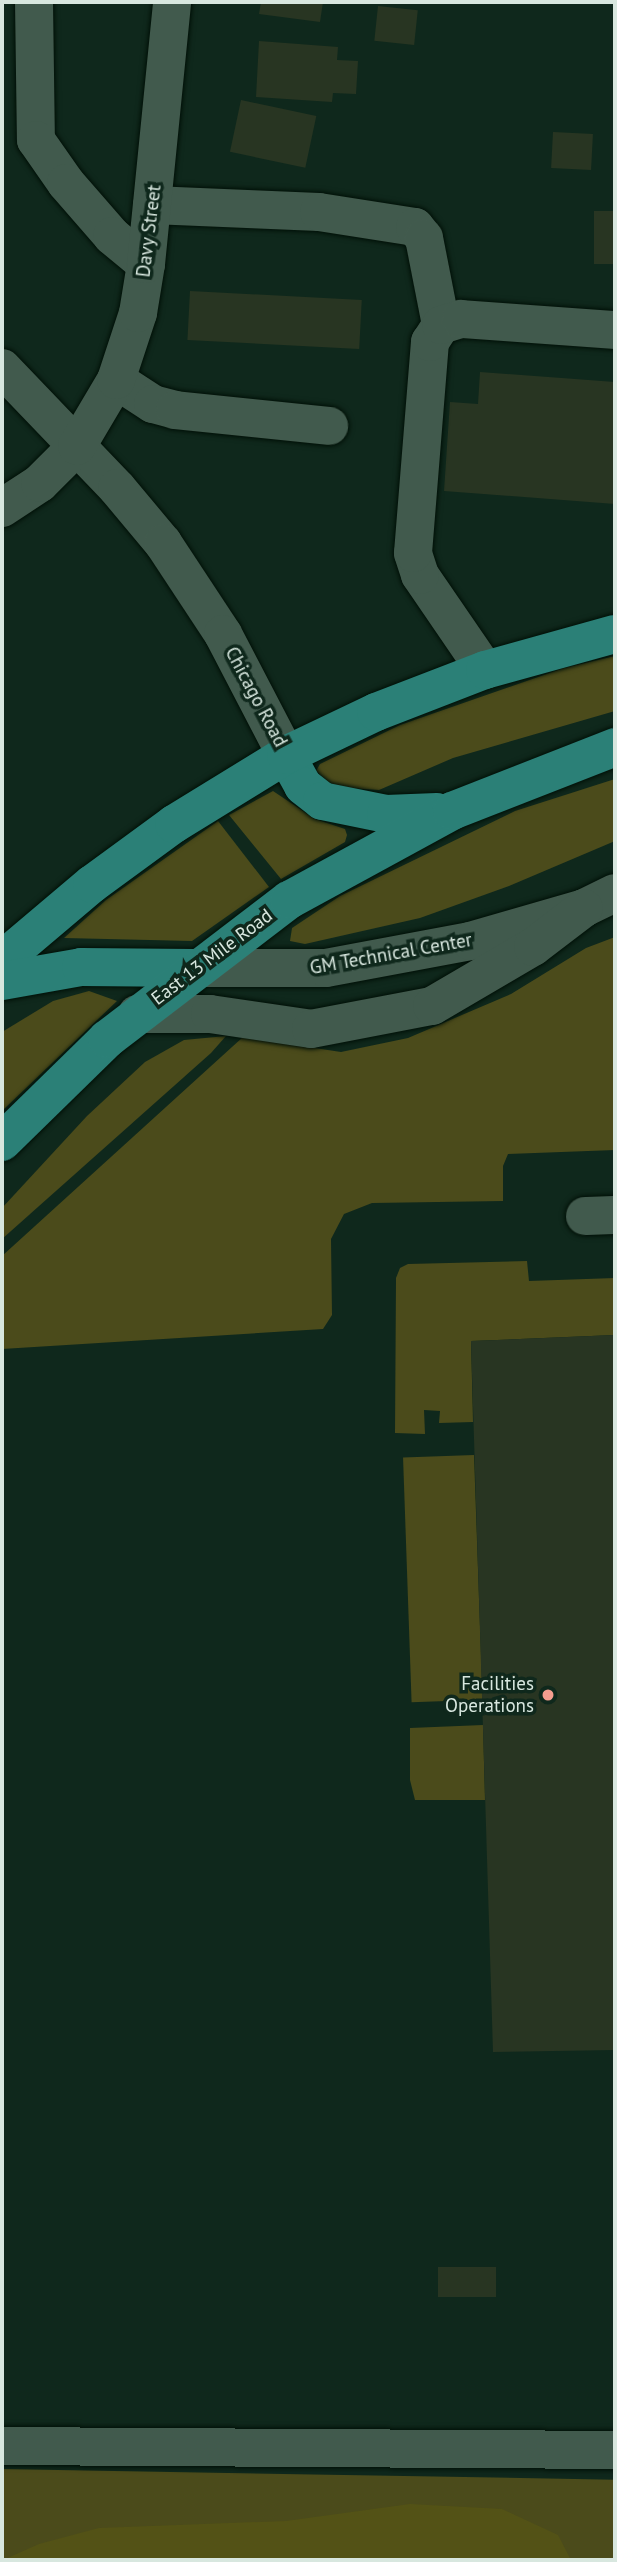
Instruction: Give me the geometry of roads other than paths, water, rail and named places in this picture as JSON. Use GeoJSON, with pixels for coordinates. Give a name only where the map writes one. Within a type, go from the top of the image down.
{"type":"FeatureCollection","features":[{"type":"Feature","properties":{"kind":"main road","name":"Chicago Road"},"geometry":{"type":"LineString","coordinates":[[286,755],[376,712],[485,670],[615,634]]}},
{"type":"Feature","properties":{"kind":"main road"},"geometry":{"type":"LineString","coordinates":[[2,960],[92,884],[174,824],[286,755],[303,786],[322,801],[386,814],[452,811],[615,747]]}},
{"type":"Feature","properties":{"kind":"main road","name":"East 13 Mile Road"},"geometry":{"type":"LineString","coordinates":[[2,1142],[28,1112],[137,1014],[195,968],[300,894],[452,811]]}},
{"type":"Feature","properties":{"kind":"main road"},"geometry":{"type":"LineString","coordinates":[[2,981],[81,967],[195,968]]}},
{"type":"Feature","properties":{"kind":"street"},"geometry":{"type":"LineString","coordinates":[[34,2],[36,140],[66,183],[112,236],[146,264]]}},
{"type":"Feature","properties":{"kind":"street","name":"Davy Street"},"geometry":{"type":"LineString","coordinates":[[2,508],[40,483],[77,446],[116,380],[138,313],[146,264],[172,2]]}},
{"type":"Feature","properties":{"kind":"street"},"geometry":{"type":"LineString","coordinates":[[152,205],[319,212],[415,226],[424,238],[441,325]]}},
{"type":"Feature","properties":{"kind":"street"},"geometry":{"type":"LineString","coordinates":[[485,670],[420,575],[414,554],[430,342],[441,325],[461,319],[615,330]]}},
{"type":"Feature","properties":{"kind":"street","name":"Chicago Road"},"geometry":{"type":"LineString","coordinates":[[2,368],[142,517],[189,580],[286,755]]}},
{"type":"Feature","properties":{"kind":"street"},"geometry":{"type":"LineString","coordinates":[[116,380],[153,404],[174,410],[329,426]]}},
{"type":"Feature","properties":{"kind":"street","name":"GM Technical Center"},"geometry":{"type":"LineString","coordinates":[[195,968],[326,968],[470,942],[600,901]]}},
{"type":"Feature","properties":{"kind":"street","name":"GM Technical Center"},"geometry":{"type":"LineString","coordinates":[[137,1014],[210,1014],[312,1029],[432,1006],[533,947],[600,901]]}},
{"type":"Feature","properties":{"kind":"street"},"geometry":{"type":"LineString","coordinates":[[2,2445],[615,2450]]}},
{"type":"Feature","properties":{"kind":"place","name":"Facilities Operations"},"geometry":{"type":"Point","coordinates":[548,1695]}}]}
